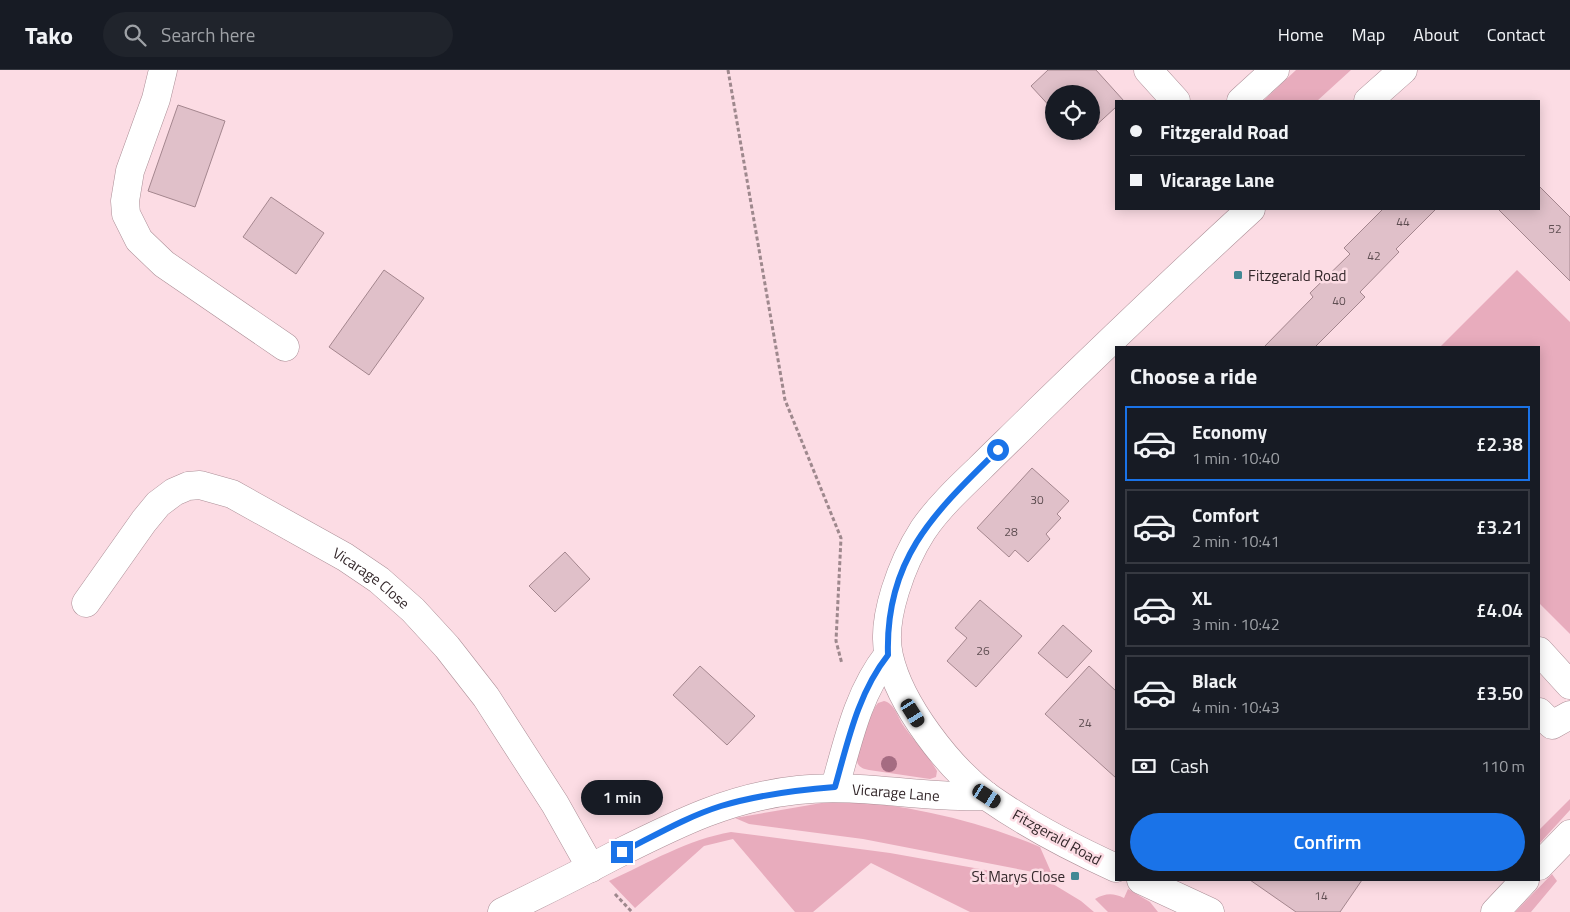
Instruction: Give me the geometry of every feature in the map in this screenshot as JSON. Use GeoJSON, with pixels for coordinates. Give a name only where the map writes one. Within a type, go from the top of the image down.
{"type":"FeatureCollection","features":[{"type":"Feature","properties":{"kind":"street"},"geometry":{"type":"LineString","coordinates":[[163,70],[156,99],[130,171],[125,201],[126,214],[139,240],[159,260],[285,347]]}},
{"type":"Feature","properties":{"kind":"street"},"geometry":{"type":"LineString","coordinates":[[1148,70],[1175,100]]}},
{"type":"Feature","properties":{"kind":"street"},"geometry":{"type":"LineString","coordinates":[[1242,100],[1275,70]]}},
{"type":"Feature","properties":{"kind":"street"},"geometry":{"type":"LineString","coordinates":[[1369,100],[1403,70]]}},
{"type":"Feature","properties":{"kind":"street","name":"Fitzgerald Road"},"geometry":{"type":"LineString","coordinates":[[1115,868],[1043,832],[987,796],[954,764],[921,726],[902,692],[888,655],[887,631],[894,594],[913,547],[924,529],[957,490],[1135,315],[1250,210]]}},
{"type":"Feature","properties":{"kind":"street","name":"Vicarage Close"},"geometry":{"type":"LineString","coordinates":[[86,603],[144,521],[158,504],[168,496],[188,486],[200,485],[232,494],[345,557],[379,580],[413,610],[447,647],[486,697],[555,804],[591,868]]}},
{"type":"Feature","properties":{"kind":"street"},"geometry":{"type":"LineString","coordinates":[[1540,652],[1570,685]]}},
{"type":"Feature","properties":{"kind":"street"},"geometry":{"type":"LineString","coordinates":[[835,787],[864,692],[888,655]]}},
{"type":"Feature","properties":{"kind":"street"},"geometry":{"type":"LineString","coordinates":[[1540,713],[1552,725],[1570,715]]}},
{"type":"Feature","properties":{"kind":"street","name":"Vicarage Lane"},"geometry":{"type":"LineString","coordinates":[[502,912],[684,821],[720,807],[756,797],[789,791],[835,787],[961,797],[987,796]]}},
{"type":"Feature","properties":{"kind":"street"},"geometry":{"type":"LineString","coordinates":[[1540,865],[1570,834]]}},
{"type":"Feature","properties":{"kind":"street"},"geometry":{"type":"LineString","coordinates":[[1143,881],[1210,912]]}},
{"type":"Feature","properties":{"kind":"street"},"geometry":{"type":"LineString","coordinates":[[1495,912],[1524,881]]}},
{"type":"Feature","properties":{"kind":"path"},"geometry":{"type":"LineString","coordinates":[[728,70],[785,400],[841,538],[836,641],[856,715]]}},
{"type":"Feature","properties":{"kind":"shaded area"},"geometry":{"type":"Polygon","coordinates":[[[1296,70],[1351,70],[1318,100],[1264,100],[1296,70]]]}},
{"type":"Feature","properties":{"kind":"shaded area"},"geometry":{"type":"Polygon","coordinates":[[[1517,270],[1570,322],[1570,634],[1540,604],[1540,346],[1441,346],[1517,270]]]}},
{"type":"Feature","properties":{"kind":"shaded area"},"geometry":{"type":"Polygon","coordinates":[[[884,701],[893,707],[903,725],[933,765],[937,771],[936,777],[930,779],[869,770],[858,765],[857,749],[863,734],[875,707],[878,703],[884,701]]]}},
{"type":"Feature","properties":{"kind":"shaded area"},"geometry":{"type":"Polygon","coordinates":[[[1570,799],[1570,810],[1540,843],[1540,829],[1570,799]]]}},
{"type":"Feature","properties":{"kind":"shaded area"},"geometry":{"type":"Polygon","coordinates":[[[839,800],[865,802],[941,815],[1016,837],[1040,847],[1051,872],[1033,872],[863,839],[749,824],[735,818],[839,800]]]}},
{"type":"Feature","properties":{"kind":"shaded area"},"geometry":{"type":"Polygon","coordinates":[[[731,832],[890,853],[1048,881],[1081,901],[1094,912],[970,912],[871,863],[813,912],[795,912],[733,839],[704,846],[635,908],[609,881],[684,846],[715,835],[731,832]]]}},
{"type":"Feature","properties":{"kind":"shaded area"},"geometry":{"type":"Polygon","coordinates":[[[1552,874],[1557,881],[1531,912],[1515,912],[1552,874]]]}},
{"type":"Feature","properties":{"kind":"shaded area"},"geometry":{"type":"Polygon","coordinates":[[[1128,889],[1150,902],[1158,912],[1108,912],[1095,899],[1110,894],[1124,898],[1128,889]]]}},
{"type":"Feature","properties":{"kind":"building"},"geometry":{"type":"Polygon","coordinates":[[[1048,70],[1096,70],[1123,100],[1115,100],[1115,108],[1100,122],[1100,85],[1045,85],[1045,101],[1031,86],[1048,70]]]}},
{"type":"Feature","properties":{"kind":"building"},"geometry":{"type":"Polygon","coordinates":[[[178,105],[225,121],[195,207],[148,191],[178,105]]]}},
{"type":"Feature","properties":{"kind":"building"},"geometry":{"type":"Polygon","coordinates":[[[1540,187],[1570,217],[1570,281],[1499,210],[1540,210],[1540,187]]]}},
{"type":"Feature","properties":{"kind":"building"},"geometry":{"type":"Polygon","coordinates":[[[271,197],[324,233],[296,274],[243,237],[271,197]]]}},
{"type":"Feature","properties":{"kind":"building"},"geometry":{"type":"Polygon","coordinates":[[[1382,210],[1435,210],[1396,249],[1399,252],[1360,292],[1365,297],[1316,346],[1265,346],[1313,297],[1310,293],[1350,254],[1344,248],[1382,210]]]}},
{"type":"Feature","properties":{"kind":"building"},"geometry":{"type":"Polygon","coordinates":[[[384,270],[424,298],[369,375],[329,347],[384,270]]]}},
{"type":"Feature","properties":{"kind":"building"},"geometry":{"type":"Polygon","coordinates":[[[1032,468],[1069,501],[1057,514],[1061,518],[1046,534],[1050,539],[1028,562],[1015,550],[1009,557],[977,528],[1032,468]]]}},
{"type":"Feature","properties":{"kind":"building"},"geometry":{"type":"Polygon","coordinates":[[[565,552],[590,579],[555,612],[529,586],[565,552]]]}},
{"type":"Feature","properties":{"kind":"building"},"geometry":{"type":"Polygon","coordinates":[[[980,600],[1022,636],[976,687],[947,661],[967,638],[955,628],[980,600]]]}},
{"type":"Feature","properties":{"kind":"building"},"geometry":{"type":"Polygon","coordinates":[[[1063,625],[1092,651],[1067,678],[1038,653],[1063,625]]]}},
{"type":"Feature","properties":{"kind":"building"},"geometry":{"type":"Polygon","coordinates":[[[700,666],[755,716],[727,745],[673,695],[700,666]]]}},
{"type":"Feature","properties":{"kind":"building"},"geometry":{"type":"Polygon","coordinates":[[[1089,666],[1115,690],[1115,777],[1045,714],[1089,666]]]}},
{"type":"Feature","properties":{"kind":"building"},"geometry":{"type":"Polygon","coordinates":[[[1251,881],[1361,881],[1340,912],[1296,912],[1251,881]]]}},
{"type":"Feature","properties":{"kind":"place","name":"Fitzgerald Road"},"geometry":{"type":"Point","coordinates":[1238,275]}},
{"type":"Feature","properties":{"kind":"place","name":"St Marys Close"},"geometry":{"type":"Point","coordinates":[1075,876]}},
{"type":"Feature","properties":{"kind":"route"},"geometry":{"type":"LineString","coordinates":[[622,852],[684,821],[720,807],[756,797],[797,790],[835,787],[864,692],[888,655],[887,631],[894,594],[913,547],[924,529],[957,490],[998,450]]}}]}
